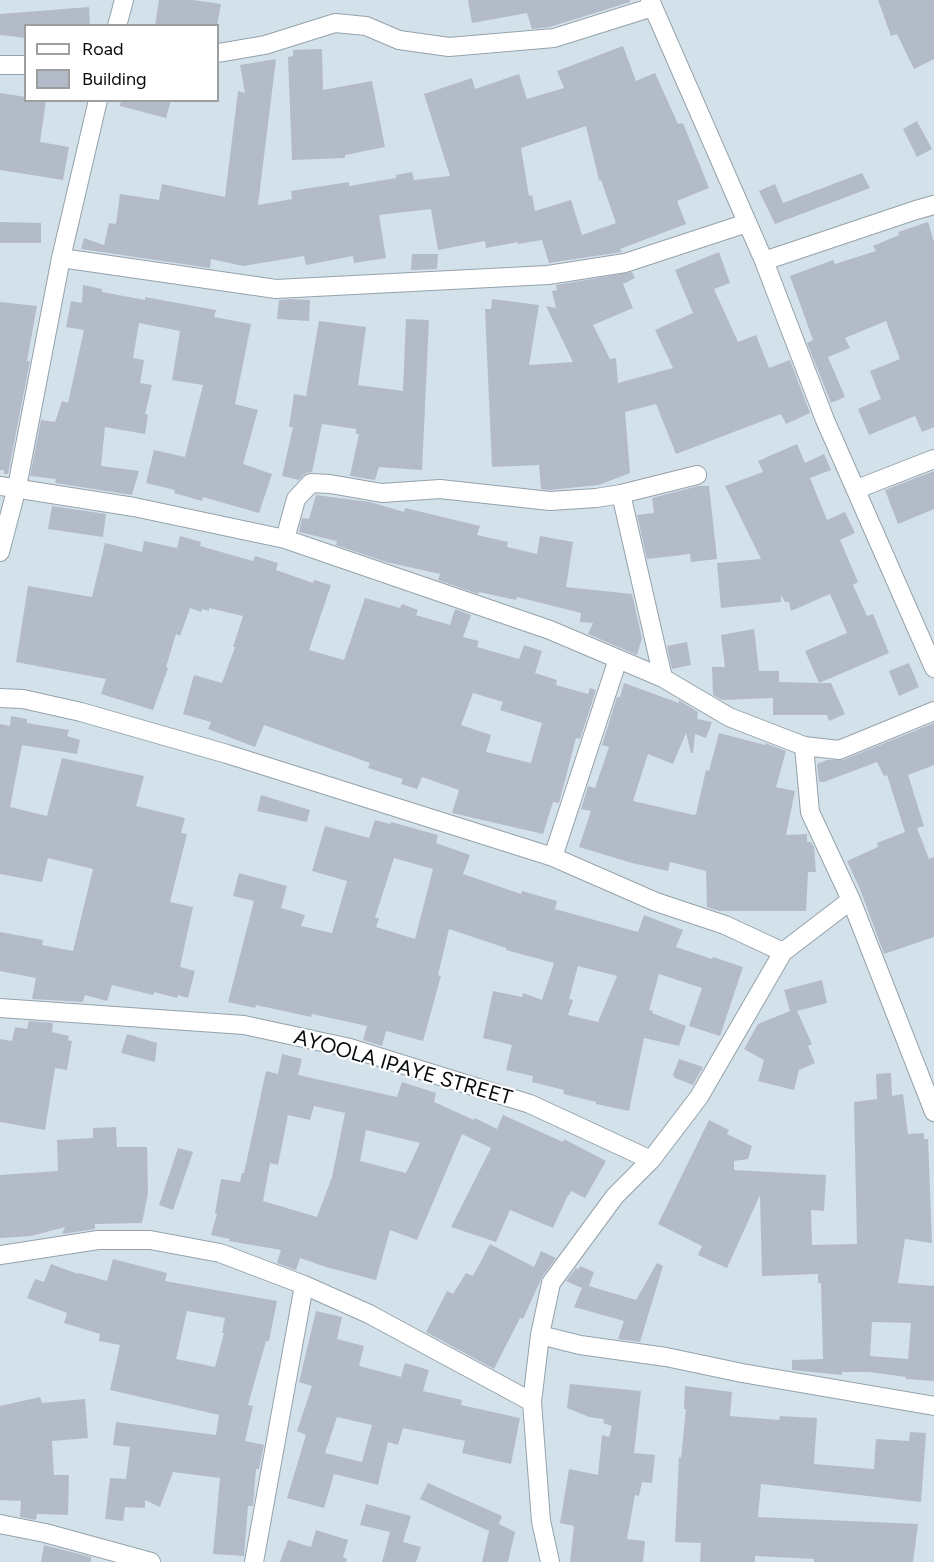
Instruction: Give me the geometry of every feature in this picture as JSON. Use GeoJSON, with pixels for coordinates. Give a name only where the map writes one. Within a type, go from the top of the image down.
{"type":"FeatureCollection","features":[{"type":"Feature","properties":{"kind":"street"},"geometry":{"type":"LineString","coordinates":[[118,24],[124,0]]}},
{"type":"Feature","properties":{"kind":"street"},"geometry":{"type":"LineString","coordinates":[[219,53],[265,45],[335,23],[366,26],[399,40],[449,47],[554,38],[651,4],[764,261],[825,420],[934,668]]}},
{"type":"Feature","properties":{"kind":"street"},"geometry":{"type":"LineString","coordinates":[[0,65],[24,65]]}},
{"type":"Feature","properties":{"kind":"street"},"geometry":{"type":"LineString","coordinates":[[0,552],[8,486],[98,102]]}},
{"type":"Feature","properties":{"kind":"street"},"geometry":{"type":"LineString","coordinates":[[764,261],[934,205]]}},
{"type":"Feature","properties":{"kind":"street"},"geometry":{"type":"LineString","coordinates":[[61,258],[276,289],[454,278],[548,275],[625,263],[747,223]]}},
{"type":"Feature","properties":{"kind":"street"},"geometry":{"type":"LineString","coordinates":[[857,489],[934,459]]}},
{"type":"Feature","properties":{"kind":"street"},"geometry":{"type":"LineString","coordinates":[[285,539],[296,499],[311,483],[382,493],[440,489],[550,501],[621,494],[697,475]]}},
{"type":"Feature","properties":{"kind":"street"},"geometry":{"type":"LineString","coordinates":[[8,486],[134,507],[285,539],[550,630],[663,678],[729,717],[804,746],[839,750],[934,711]]}},
{"type":"Feature","properties":{"kind":"street"},"geometry":{"type":"LineString","coordinates":[[621,494],[663,678]]}},
{"type":"Feature","properties":{"kind":"street"},"geometry":{"type":"LineString","coordinates":[[553,857],[618,659]]}},
{"type":"Feature","properties":{"kind":"street"},"geometry":{"type":"LineString","coordinates":[[0,698],[22,699],[92,715],[247,760],[553,857],[656,902],[725,925],[783,952]]}},
{"type":"Feature","properties":{"kind":"street"},"geometry":{"type":"LineString","coordinates":[[804,746],[810,812],[851,900],[934,1112]]}},
{"type":"Feature","properties":{"kind":"street"},"geometry":{"type":"LineString","coordinates":[[550,1562],[541,1521],[532,1402],[540,1335],[551,1283],[615,1196],[651,1160],[699,1097],[783,952],[851,900]]}},
{"type":"Feature","properties":{"kind":"street","name":"AYOOLA IPAYE STREET"},"geometry":{"type":"LineString","coordinates":[[0,1008],[244,1025],[350,1047],[530,1104],[651,1160]]}},
{"type":"Feature","properties":{"kind":"street"},"geometry":{"type":"LineString","coordinates":[[0,1255],[89,1241],[150,1240],[220,1253],[304,1285],[369,1314],[532,1402]]}},
{"type":"Feature","properties":{"kind":"street"},"geometry":{"type":"LineString","coordinates":[[254,1562],[304,1285]]}},
{"type":"Feature","properties":{"kind":"street"},"geometry":{"type":"LineString","coordinates":[[540,1335],[580,1345],[666,1357],[753,1375],[934,1406]]}},
{"type":"Feature","properties":{"kind":"street"},"geometry":{"type":"LineString","coordinates":[[0,1524],[75,1540],[151,1562]]}},
{"type":"Feature","properties":{"kind":"building"},"geometry":{"type":"Polygon","coordinates":[[[159,0],[193,0],[221,4],[217,24],[155,24],[159,0]]]}},
{"type":"Feature","properties":{"kind":"building"},"geometry":{"type":"Polygon","coordinates":[[[468,0],[630,0],[630,2],[550,27],[532,29],[527,13],[472,23],[468,0]]]}},
{"type":"Feature","properties":{"kind":"building"},"geometry":{"type":"Polygon","coordinates":[[[878,0],[934,0],[934,59],[914,69],[897,34],[891,36],[878,0]]]}},
{"type":"Feature","properties":{"kind":"building"},"geometry":{"type":"Polygon","coordinates":[[[89,7],[90,24],[24,24],[24,38],[0,35],[0,14],[89,7]]]}},
{"type":"Feature","properties":{"kind":"building"},"geometry":{"type":"Polygon","coordinates":[[[623,46],[636,81],[655,73],[678,124],[683,123],[709,188],[677,201],[686,224],[620,249],[622,252],[549,263],[542,240],[486,248],[485,241],[438,250],[431,209],[379,215],[386,258],[354,263],[353,256],[306,265],[304,256],[243,266],[211,259],[210,268],[81,249],[84,238],[104,245],[109,223],[116,224],[120,194],[159,200],[162,184],[225,197],[238,91],[245,93],[240,65],[276,59],[258,205],[292,199],[291,191],[349,182],[349,186],[396,178],[396,175],[412,172],[414,180],[450,176],[424,94],[472,78],[475,89],[519,74],[527,99],[564,88],[557,71],[623,46]],[[586,126],[521,148],[529,196],[532,195],[535,211],[571,200],[582,235],[616,223],[601,180],[599,180],[586,126]]]}},
{"type":"Feature","properties":{"kind":"building"},"geometry":{"type":"Polygon","coordinates":[[[322,49],[323,90],[372,81],[385,147],[345,155],[345,158],[292,160],[288,57],[293,56],[293,50],[322,49]]]}},
{"type":"Feature","properties":{"kind":"building"},"geometry":{"type":"Polygon","coordinates":[[[0,93],[24,97],[24,102],[46,102],[40,142],[69,147],[63,180],[0,170],[0,93]]]}},
{"type":"Feature","properties":{"kind":"building"},"geometry":{"type":"Polygon","coordinates":[[[121,102],[170,102],[166,118],[120,106],[121,102]]]}},
{"type":"Feature","properties":{"kind":"building"},"geometry":{"type":"Polygon","coordinates":[[[917,121],[932,149],[917,157],[903,129],[917,121]]]}},
{"type":"Feature","properties":{"kind":"building"},"geometry":{"type":"Polygon","coordinates":[[[862,173],[870,188],[775,224],[759,191],[775,184],[783,203],[862,173]]]}},
{"type":"Feature","properties":{"kind":"building"},"geometry":{"type":"Polygon","coordinates":[[[0,222],[41,223],[41,243],[0,243],[0,222]]]}},
{"type":"Feature","properties":{"kind":"building"},"geometry":{"type":"Polygon","coordinates":[[[928,222],[934,242],[934,427],[922,432],[915,416],[869,435],[858,409],[881,399],[870,371],[900,359],[886,321],[845,338],[850,348],[828,357],[845,397],[831,403],[807,343],[813,340],[790,276],[833,260],[835,264],[876,251],[873,246],[899,235],[898,232],[928,222]]]}},
{"type":"Feature","properties":{"kind":"building"},"geometry":{"type":"Polygon","coordinates":[[[719,252],[730,283],[714,289],[738,342],[756,335],[769,368],[790,360],[810,413],[786,424],[781,414],[676,454],[656,404],[625,412],[630,473],[599,485],[541,489],[539,465],[492,467],[485,309],[491,309],[492,299],[539,305],[529,365],[573,362],[546,306],[556,308],[552,291],[557,290],[556,285],[632,272],[635,278],[623,284],[633,308],[593,325],[610,359],[616,358],[618,383],[673,368],[655,330],[693,313],[675,270],[719,252]]]}},
{"type":"Feature","properties":{"kind":"building"},"geometry":{"type":"Polygon","coordinates":[[[412,254],[438,254],[437,269],[411,270],[412,254]]]}},
{"type":"Feature","properties":{"kind":"building"},"geometry":{"type":"Polygon","coordinates":[[[83,285],[102,289],[102,292],[216,310],[214,317],[251,324],[235,404],[258,410],[243,464],[272,474],[259,513],[203,497],[202,501],[174,493],[175,490],[146,483],[154,450],[185,457],[203,385],[172,380],[180,331],[139,323],[133,358],[144,360],[140,383],[152,385],[145,414],[148,415],[145,434],[105,427],[101,466],[139,471],[132,495],[55,483],[56,479],[30,476],[41,420],[55,422],[62,401],[68,403],[84,330],[66,327],[71,301],[82,303],[83,285]]]}},
{"type":"Feature","properties":{"kind":"building"},"geometry":{"type":"Polygon","coordinates":[[[279,300],[310,300],[309,321],[277,319],[279,300]]]}},
{"type":"Feature","properties":{"kind":"building"},"geometry":{"type":"Polygon","coordinates":[[[0,302],[37,306],[27,361],[30,361],[8,474],[0,470],[0,302]]]}},
{"type":"Feature","properties":{"kind":"building"},"geometry":{"type":"Polygon","coordinates":[[[406,319],[429,320],[422,470],[379,467],[375,480],[350,476],[359,434],[356,434],[356,429],[322,424],[312,472],[306,473],[299,480],[282,476],[293,427],[289,427],[294,394],[306,396],[319,321],[366,327],[358,385],[403,391],[406,319]]]}},
{"type":"Feature","properties":{"kind":"building"},"geometry":{"type":"Polygon","coordinates":[[[797,444],[805,463],[824,454],[831,470],[810,478],[827,520],[845,512],[855,533],[840,540],[858,582],[853,585],[867,616],[873,614],[889,653],[819,683],[805,651],[847,633],[830,594],[791,611],[789,602],[785,602],[781,595],[781,602],[721,608],[717,563],[761,559],[725,486],[763,472],[758,461],[797,444]]]}},
{"type":"Feature","properties":{"kind":"building"},"geometry":{"type":"Polygon","coordinates":[[[934,471],[934,509],[898,524],[885,490],[934,471]]]}},
{"type":"Feature","properties":{"kind":"building"},"geometry":{"type":"Polygon","coordinates":[[[698,486],[709,486],[717,559],[691,562],[690,554],[647,559],[637,515],[654,513],[652,498],[698,486]]]}},
{"type":"Feature","properties":{"kind":"building"},"geometry":{"type":"Polygon","coordinates":[[[316,495],[370,502],[404,512],[405,508],[480,526],[477,535],[508,542],[507,547],[537,554],[540,536],[573,542],[566,587],[632,594],[642,638],[637,655],[588,634],[593,623],[580,622],[581,613],[517,597],[516,600],[479,592],[478,594],[438,580],[440,574],[386,562],[336,545],[337,541],[299,532],[302,518],[309,519],[316,495]]]}},
{"type":"Feature","properties":{"kind":"building"},"geometry":{"type":"Polygon","coordinates":[[[52,506],[106,514],[103,537],[48,529],[52,506]]]}},
{"type":"Feature","properties":{"kind":"building"},"geometry":{"type":"Polygon","coordinates":[[[180,536],[201,542],[200,546],[253,561],[255,556],[278,563],[276,570],[313,583],[314,580],[331,585],[309,650],[344,660],[365,598],[400,608],[402,604],[418,610],[416,615],[450,625],[455,609],[471,615],[463,637],[479,641],[477,647],[519,659],[524,645],[542,651],[535,673],[557,680],[556,685],[588,694],[590,688],[596,690],[580,739],[576,738],[559,803],[553,802],[543,834],[452,813],[459,790],[422,777],[417,789],[401,784],[403,779],[368,768],[370,763],[264,725],[255,747],[208,729],[211,722],[183,714],[194,675],[222,683],[243,616],[209,608],[209,611],[202,609],[201,612],[190,608],[180,636],[176,634],[166,667],[168,668],[153,710],[101,694],[106,679],[16,662],[28,586],[92,597],[105,543],[142,552],[144,541],[177,548],[180,536]],[[473,693],[461,725],[491,735],[486,752],[531,763],[542,723],[500,710],[503,702],[473,693]]]}},
{"type":"Feature","properties":{"kind":"building"},"geometry":{"type":"Polygon","coordinates":[[[754,629],[759,671],[779,671],[779,682],[831,683],[845,714],[829,721],[827,715],[773,715],[773,698],[722,700],[713,695],[712,667],[725,667],[721,635],[754,629]]]}},
{"type":"Feature","properties":{"kind":"building"},"geometry":{"type":"Polygon","coordinates":[[[687,642],[691,665],[672,669],[667,646],[687,642]]]}},
{"type":"Feature","properties":{"kind":"building"},"geometry":{"type":"Polygon","coordinates":[[[909,663],[919,687],[899,696],[889,671],[909,663]]]}},
{"type":"Feature","properties":{"kind":"building"},"geometry":{"type":"Polygon","coordinates":[[[624,683],[679,703],[679,700],[698,712],[697,719],[712,722],[706,738],[695,734],[693,753],[691,753],[686,733],[673,764],[648,754],[633,801],[696,814],[706,770],[709,771],[719,733],[765,745],[765,743],[786,751],[776,787],[795,791],[786,835],[807,834],[807,842],[811,842],[814,847],[816,872],[808,872],[806,911],[719,911],[707,907],[706,871],[670,862],[668,871],[579,847],[591,811],[581,809],[588,786],[595,788],[609,747],[602,745],[617,697],[620,697],[624,683]]]}},
{"type":"Feature","properties":{"kind":"building"},"geometry":{"type":"Polygon","coordinates":[[[11,716],[27,719],[27,723],[69,730],[67,736],[80,740],[77,754],[22,745],[10,807],[47,816],[62,758],[144,776],[136,806],[185,818],[181,833],[187,834],[170,902],[193,907],[180,967],[195,971],[188,998],[178,995],[177,998],[154,992],[153,995],[112,985],[107,1001],[85,995],[83,1002],[32,999],[36,978],[0,971],[0,932],[43,940],[42,945],[73,951],[93,869],[48,858],[42,882],[0,874],[0,724],[10,726],[11,716]]]}},
{"type":"Feature","properties":{"kind":"building"},"geometry":{"type":"Polygon","coordinates":[[[934,723],[934,765],[908,775],[924,826],[917,828],[929,859],[934,857],[934,937],[884,954],[847,861],[878,847],[877,843],[905,832],[887,775],[884,776],[877,762],[819,782],[817,764],[827,760],[843,760],[934,723]]]}},
{"type":"Feature","properties":{"kind":"building"},"geometry":{"type":"Polygon","coordinates":[[[261,795],[310,810],[307,822],[257,811],[261,795]]]}},
{"type":"Feature","properties":{"kind":"building"},"geometry":{"type":"Polygon","coordinates":[[[375,820],[438,835],[436,843],[470,855],[463,874],[521,894],[522,891],[557,901],[555,909],[638,932],[644,915],[683,930],[676,947],[743,967],[720,1036],[689,1026],[702,988],[659,974],[649,1010],[686,1026],[679,1046],[644,1038],[629,1111],[596,1104],[596,1102],[563,1094],[564,1090],[532,1082],[533,1076],[506,1070],[512,1045],[483,1038],[493,991],[522,997],[523,993],[542,1000],[554,963],[506,950],[506,948],[449,929],[438,975],[441,976],[423,1041],[386,1031],[382,1046],[363,1040],[367,1026],[312,1014],[311,1017],[256,1005],[255,1008],[228,1002],[254,901],[233,896],[239,873],[287,886],[281,908],[305,915],[301,926],[332,933],[347,881],[312,871],[325,826],[369,838],[375,820]],[[394,858],[375,918],[379,918],[376,927],[415,939],[433,869],[394,858]],[[578,966],[569,999],[573,1000],[568,1015],[598,1022],[617,976],[578,966]]]}},
{"type":"Feature","properties":{"kind":"building"},"geometry":{"type":"Polygon","coordinates":[[[822,980],[827,1003],[797,1011],[812,1044],[808,1046],[815,1063],[799,1070],[794,1090],[758,1081],[764,1060],[744,1049],[758,1024],[790,1011],[784,990],[822,980]]]}},
{"type":"Feature","properties":{"kind":"building"},"geometry":{"type":"Polygon","coordinates":[[[29,1021],[53,1023],[52,1032],[69,1036],[68,1040],[72,1041],[67,1070],[55,1068],[45,1130],[0,1122],[0,1039],[12,1041],[15,1027],[27,1029],[29,1021]]]}},
{"type":"Feature","properties":{"kind":"building"},"geometry":{"type":"Polygon","coordinates":[[[127,1034],[157,1043],[155,1062],[121,1053],[127,1034]]]}},
{"type":"Feature","properties":{"kind":"building"},"geometry":{"type":"Polygon","coordinates":[[[282,1054],[302,1059],[298,1075],[397,1097],[402,1082],[436,1093],[434,1102],[497,1129],[503,1115],[563,1142],[564,1139],[606,1161],[585,1198],[571,1191],[553,1228],[510,1210],[496,1242],[451,1227],[491,1148],[462,1134],[417,1240],[390,1230],[376,1280],[300,1258],[296,1270],[277,1263],[281,1250],[229,1241],[230,1239],[211,1235],[217,1214],[215,1213],[221,1179],[240,1182],[242,1173],[244,1173],[266,1071],[278,1074],[282,1054]],[[314,1106],[310,1120],[288,1115],[278,1165],[270,1163],[263,1201],[317,1217],[332,1177],[345,1113],[314,1106]],[[366,1130],[360,1161],[406,1173],[420,1143],[366,1130]]]}},
{"type":"Feature","properties":{"kind":"building"},"geometry":{"type":"Polygon","coordinates":[[[679,1059],[703,1067],[693,1085],[673,1075],[679,1059]]]}},
{"type":"Feature","properties":{"kind":"building"},"geometry":{"type":"Polygon","coordinates":[[[891,1073],[892,1096],[903,1094],[908,1134],[924,1133],[924,1139],[928,1139],[932,1243],[905,1239],[898,1283],[934,1286],[934,1381],[906,1379],[906,1377],[869,1372],[842,1372],[842,1375],[792,1370],[792,1360],[823,1359],[821,1283],[818,1283],[818,1274],[762,1276],[760,1195],[727,1268],[698,1255],[702,1246],[658,1224],[709,1120],[729,1130],[727,1134],[752,1146],[748,1159],[734,1161],[734,1170],[826,1175],[824,1211],[811,1210],[812,1245],[857,1244],[854,1102],[877,1099],[876,1074],[891,1073]],[[872,1322],[870,1356],[908,1359],[911,1323],[872,1322]]]}},
{"type":"Feature","properties":{"kind":"building"},"geometry":{"type":"Polygon","coordinates":[[[116,1127],[117,1147],[147,1147],[148,1193],[142,1223],[95,1224],[95,1229],[62,1234],[65,1227],[31,1236],[0,1238],[0,1175],[58,1171],[57,1140],[93,1138],[93,1128],[116,1127]]]}},
{"type":"Feature","properties":{"kind":"building"},"geometry":{"type":"Polygon","coordinates":[[[178,1148],[193,1152],[173,1210],[159,1205],[178,1148]]]}},
{"type":"Feature","properties":{"kind":"building"},"geometry":{"type":"Polygon","coordinates":[[[490,1244],[534,1267],[541,1251],[556,1258],[542,1277],[523,1319],[520,1318],[494,1369],[426,1332],[447,1291],[453,1294],[466,1273],[473,1276],[490,1244]]]}},
{"type":"Feature","properties":{"kind":"building"},"geometry":{"type":"Polygon","coordinates":[[[113,1259],[167,1273],[165,1281],[277,1301],[269,1341],[266,1341],[248,1405],[253,1406],[245,1441],[264,1445],[259,1469],[256,1469],[253,1506],[248,1506],[244,1556],[213,1554],[220,1478],[173,1472],[160,1507],[145,1500],[145,1508],[125,1507],[123,1521],[105,1519],[110,1478],[126,1479],[130,1447],[113,1445],[116,1422],[216,1435],[219,1415],[110,1390],[120,1345],[99,1341],[100,1334],[64,1323],[67,1313],[27,1298],[35,1279],[44,1282],[51,1264],[107,1281],[113,1259]],[[187,1311],[176,1359],[215,1367],[224,1333],[222,1333],[225,1318],[187,1311]]]}},
{"type":"Feature","properties":{"kind":"building"},"geometry":{"type":"Polygon","coordinates":[[[657,1263],[663,1266],[640,1342],[618,1339],[624,1321],[574,1307],[582,1288],[566,1281],[576,1268],[579,1269],[580,1266],[594,1272],[589,1286],[636,1300],[657,1263]]]}},
{"type":"Feature","properties":{"kind":"building"},"geometry":{"type":"Polygon","coordinates":[[[316,1311],[342,1317],[337,1339],[364,1346],[359,1366],[401,1377],[405,1363],[429,1370],[423,1391],[462,1400],[461,1405],[520,1418],[511,1464],[462,1453],[465,1441],[403,1428],[398,1445],[388,1442],[378,1485],[334,1474],[324,1508],[287,1498],[306,1435],[297,1431],[312,1386],[299,1382],[316,1311]],[[337,1417],[325,1453],[362,1462],[372,1425],[337,1417]]]}},
{"type":"Feature","properties":{"kind":"building"},"geometry":{"type":"Polygon","coordinates":[[[570,1384],[641,1391],[634,1453],[655,1455],[652,1483],[642,1482],[639,1496],[635,1495],[627,1539],[645,1541],[643,1562],[570,1562],[574,1526],[560,1523],[569,1469],[598,1475],[602,1435],[609,1437],[612,1426],[603,1423],[604,1419],[589,1417],[567,1408],[570,1384]]]}},
{"type":"Feature","properties":{"kind":"building"},"geometry":{"type":"Polygon","coordinates":[[[685,1386],[732,1392],[730,1416],[779,1420],[780,1416],[817,1418],[814,1464],[874,1469],[876,1439],[909,1441],[910,1432],[926,1433],[921,1502],[761,1484],[758,1517],[918,1524],[913,1562],[814,1562],[814,1559],[755,1556],[755,1562],[700,1562],[701,1543],[675,1542],[679,1457],[681,1458],[686,1409],[684,1409],[685,1386]]]}},
{"type":"Feature","properties":{"kind":"building"},"geometry":{"type":"Polygon","coordinates":[[[40,1397],[42,1403],[85,1399],[88,1438],[52,1441],[54,1475],[69,1475],[68,1515],[37,1514],[36,1520],[20,1517],[21,1501],[0,1500],[0,1406],[40,1397]]]}},
{"type":"Feature","properties":{"kind":"building"},"geometry":{"type":"Polygon","coordinates":[[[428,1483],[502,1516],[499,1524],[515,1532],[508,1562],[482,1562],[489,1531],[420,1499],[428,1483]]]}},
{"type":"Feature","properties":{"kind":"building"},"geometry":{"type":"Polygon","coordinates":[[[366,1504],[411,1516],[403,1542],[421,1547],[416,1562],[382,1562],[390,1532],[360,1525],[366,1504]]]}},
{"type":"Feature","properties":{"kind":"building"},"geometry":{"type":"Polygon","coordinates":[[[316,1530],[348,1540],[343,1557],[347,1559],[346,1562],[280,1562],[288,1540],[311,1547],[316,1530]]]}},
{"type":"Feature","properties":{"kind":"building"},"geometry":{"type":"Polygon","coordinates":[[[44,1545],[91,1557],[91,1562],[41,1562],[44,1545]]]}}]}
